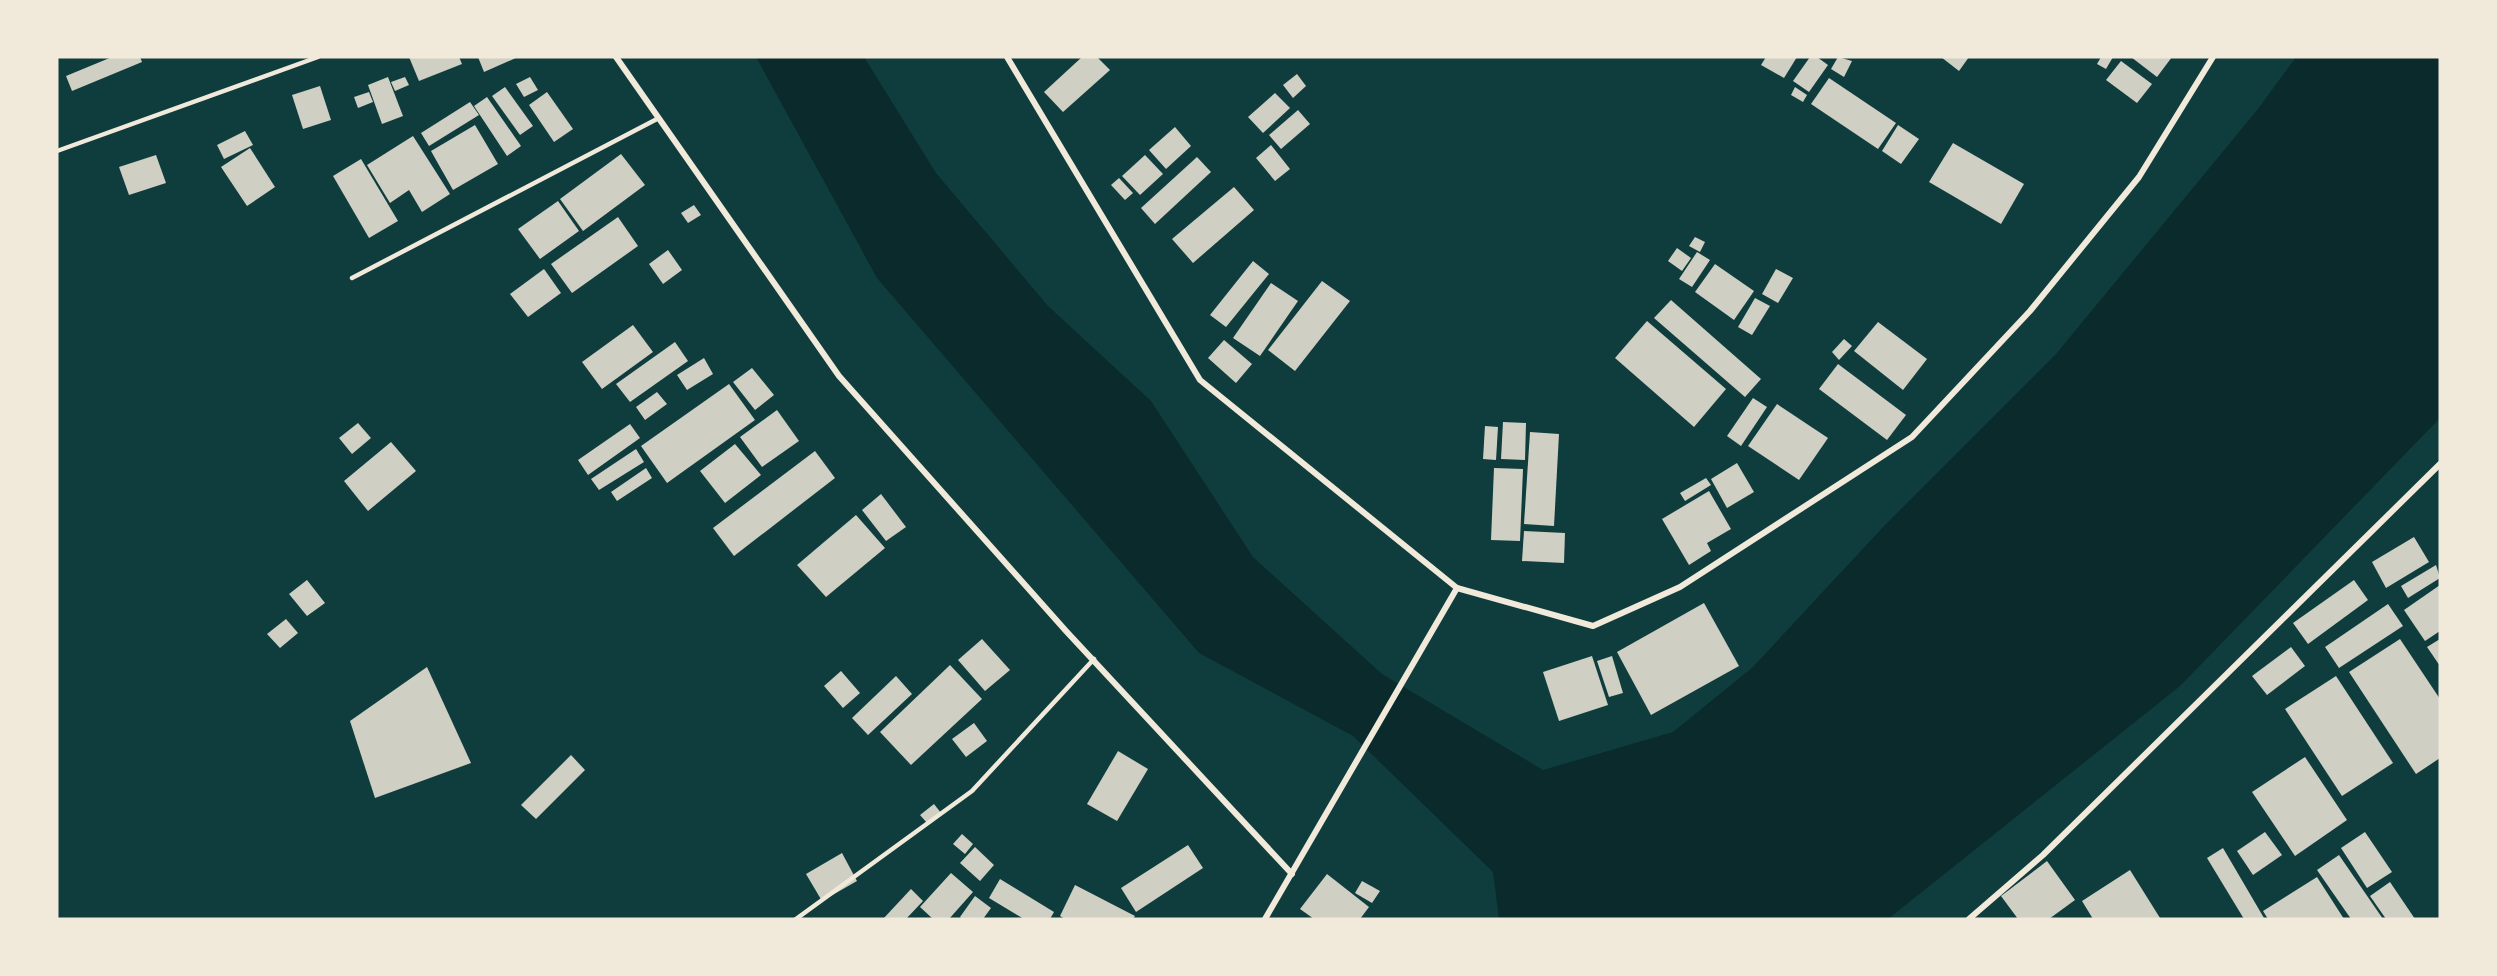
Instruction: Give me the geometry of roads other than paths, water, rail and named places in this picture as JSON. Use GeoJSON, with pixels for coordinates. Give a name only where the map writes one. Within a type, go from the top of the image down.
{"type":"FeatureCollection","features":[{"type":"Feature","properties":{"kind":"street"},"geometry":{"type":"LineString","coordinates":[[616,57],[657,119],[839,376],[1292,874]]}},
{"type":"Feature","properties":{"kind":"street"},"geometry":{"type":"LineString","coordinates":[[1007,57],[1200,380],[1457,588],[1593,626],[1680,586],[1912,437],[2030,311],[2139,177],[2213,57]]}},
{"type":"Feature","properties":{"kind":"street"},"geometry":{"type":"LineString","coordinates":[[1970,919],[2043,855],[2440,464]]}},
{"type":"Feature","properties":{"kind":"street"},"geometry":{"type":"LineString","coordinates":[[1265,919],[1457,588]]}},
{"type":"Feature","properties":{"kind":"lane"},"geometry":{"type":"LineString","coordinates":[[57,151],[318,57]]}},
{"type":"Feature","properties":{"kind":"lane"},"geometry":{"type":"LineString","coordinates":[[352,278],[657,119]]}},
{"type":"Feature","properties":{"kind":"lane"},"geometry":{"type":"LineString","coordinates":[[796,919],[972,791],[1094,659]]}},
{"type":"Feature","properties":{"kind":"water"},"geometry":{"type":"Polygon","coordinates":[[[756,57],[864,57],[936,173],[1048,306],[1151,401],[1253,557],[1382,674],[1543,770],[1673,732],[1753,667],[1885,525],[2056,354],[2258,109],[2296,57],[2440,57],[2440,418],[2180,686],[1888,919],[1499,919],[1493,872],[1353,736],[1199,653],[877,278],[756,57]]]}}]}
